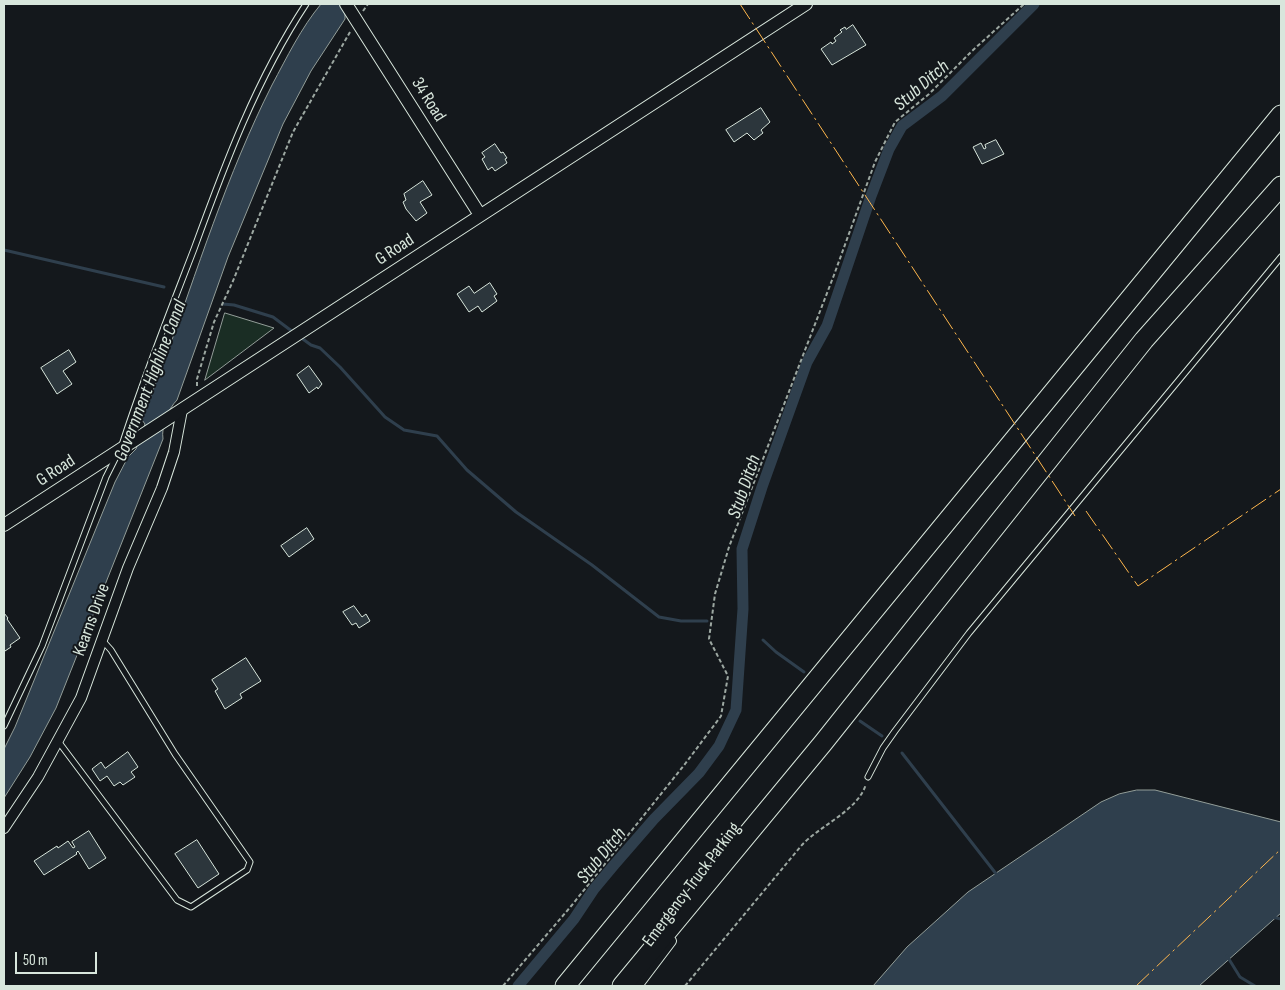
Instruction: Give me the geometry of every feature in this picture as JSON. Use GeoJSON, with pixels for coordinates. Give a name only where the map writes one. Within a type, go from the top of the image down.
{"type":"FeatureCollection","features":[{"type":"Feature","properties":{"kind":"highway"},"geometry":{"type":"LineString","coordinates":[[566,986],[1281,115]]}},
{"type":"Feature","properties":{"kind":"highway"},"geometry":{"type":"LineString","coordinates":[[622,986],[829,736],[1144,340],[1281,186]]}},
{"type":"Feature","properties":{"kind":"street","name":"G Road"},"geometry":{"type":"LineString","coordinates":[[4,525],[806,4]]}},
{"type":"Feature","properties":{"kind":"street","name":"34 Road"},"geometry":{"type":"LineString","coordinates":[[348,6],[480,215]]}},
{"type":"Feature","properties":{"kind":"street","name":"Kearns Drive"},"geometry":{"type":"LineString","coordinates":[[4,828],[38,777],[81,698],[128,568],[165,479],[174,452],[182,410]]}},
{"type":"Feature","properties":{"kind":"street","name":"Emergency Truck Parking"},"geometry":{"type":"LineString","coordinates":[[637,986],[774,802]]}},
{"type":"Feature","properties":{"kind":"lane"},"geometry":{"type":"LineString","coordinates":[[4,726],[42,646],[106,477],[120,450],[162,332],[248,110],[288,32],[306,4]]}},
{"type":"Feature","properties":{"kind":"lane"},"geometry":{"type":"LineString","coordinates":[[868,776],[891,737],[969,633],[1281,257]]}},
{"type":"Feature","properties":{"kind":"lane"},"geometry":{"type":"LineString","coordinates":[[58,740],[177,900],[191,907],[247,870],[250,862],[175,754],[111,650],[102,640]]}},
{"type":"Feature","properties":{"kind":"path"},"geometry":{"type":"LineString","coordinates":[[196,401],[197,380],[214,322],[233,281],[293,132],[335,55],[368,4]]}},
{"type":"Feature","properties":{"kind":"path"},"geometry":{"type":"LineString","coordinates":[[503,986],[572,905],[721,716],[728,676],[709,639],[716,594],[729,547],[834,275],[875,162],[895,122],[929,94],[972,51],[1024,4]]}},
{"type":"Feature","properties":{"kind":"path"},"geometry":{"type":"LineString","coordinates":[[685,986],[811,835],[856,803],[864,790],[868,776]]}},
{"type":"Feature","properties":{"kind":"green space"},"geometry":{"type":"Polygon","coordinates":[[[225,313],[274,328],[205,380],[225,313]]]}},
{"type":"Feature","properties":{"kind":"water"},"geometry":{"type":"Polygon","coordinates":[[[321,4],[353,4],[345,13],[345,19],[311,71],[283,124],[228,257],[177,400],[166,418],[163,439],[56,708],[30,757],[4,798],[4,749],[15,727],[115,482],[128,457],[136,449],[145,424],[142,420],[158,377],[155,376],[160,364],[163,365],[227,188],[272,85],[301,33],[321,4]]]}},
{"type":"Feature","properties":{"kind":"water"},"geometry":{"type":"Polygon","coordinates":[[[1137,790],[1155,790],[1281,822],[1281,913],[1199,986],[873,986],[907,947],[968,892],[1101,802],[1119,794],[1137,790]]]}},
{"type":"Feature","properties":{"kind":"building"},"geometry":{"type":"Polygon","coordinates":[[[853,25],[866,45],[832,65],[821,49],[836,41],[834,38],[842,32],[840,30],[853,25]]]}},
{"type":"Feature","properties":{"kind":"building"},"geometry":{"type":"Polygon","coordinates":[[[761,108],[770,122],[761,130],[763,133],[754,140],[747,133],[734,142],[726,130],[761,108]]]}},
{"type":"Feature","properties":{"kind":"building"},"geometry":{"type":"Polygon","coordinates":[[[996,140],[1004,154],[982,164],[973,147],[981,143],[984,149],[986,148],[985,145],[996,140]]]}},
{"type":"Feature","properties":{"kind":"building"},"geometry":{"type":"Polygon","coordinates":[[[495,144],[507,158],[505,159],[507,163],[495,171],[492,167],[488,170],[482,159],[485,157],[482,153],[495,144]]]}},
{"type":"Feature","properties":{"kind":"building"},"geometry":{"type":"Polygon","coordinates":[[[423,181],[432,195],[420,202],[427,213],[416,221],[406,209],[403,202],[406,200],[404,194],[423,181]]]}},
{"type":"Feature","properties":{"kind":"building"},"geometry":{"type":"Polygon","coordinates":[[[490,283],[497,294],[494,296],[497,301],[482,312],[478,306],[469,312],[457,294],[469,286],[474,293],[490,283]]]}},
{"type":"Feature","properties":{"kind":"building"},"geometry":{"type":"Polygon","coordinates":[[[69,350],[76,362],[63,371],[72,384],[57,394],[41,368],[69,350]]]}},
{"type":"Feature","properties":{"kind":"building"},"geometry":{"type":"Polygon","coordinates":[[[309,366],[322,384],[318,389],[317,387],[309,393],[297,375],[309,366]]]}},
{"type":"Feature","properties":{"kind":"building"},"geometry":{"type":"Polygon","coordinates":[[[307,528],[314,539],[289,557],[281,546],[307,528]]]}},
{"type":"Feature","properties":{"kind":"building"},"geometry":{"type":"Polygon","coordinates":[[[354,606],[362,617],[366,614],[370,621],[359,628],[356,623],[352,625],[343,612],[354,606]]]}},
{"type":"Feature","properties":{"kind":"building"},"geometry":{"type":"Polygon","coordinates":[[[4,613],[20,638],[5,651],[4,649],[4,613]]]}},
{"type":"Feature","properties":{"kind":"building"},"geometry":{"type":"Polygon","coordinates":[[[246,658],[261,681],[240,694],[242,698],[225,709],[215,691],[218,689],[212,680],[246,658]]]}},
{"type":"Feature","properties":{"kind":"building"},"geometry":{"type":"Polygon","coordinates":[[[128,752],[138,767],[131,772],[135,777],[123,785],[120,782],[114,786],[107,776],[100,781],[92,769],[101,762],[105,768],[128,752]]]}},
{"type":"Feature","properties":{"kind":"building"},"geometry":{"type":"Polygon","coordinates":[[[89,831],[106,858],[89,869],[78,851],[77,854],[44,875],[34,861],[68,841],[73,848],[75,847],[72,842],[89,831]]]}},
{"type":"Feature","properties":{"kind":"building"},"geometry":{"type":"Polygon","coordinates":[[[197,840],[219,874],[198,888],[175,854],[197,840]]]}},
{"type":"Feature","properties":{"kind":"waterway","name":"Stub Ditch"},"geometry":{"type":"LineString","coordinates":[[518,986],[574,919],[594,889],[614,865],[654,819],[699,773],[719,746],[736,710],[743,609],[742,549],[807,362],[827,326],[889,149],[902,126],[942,96],[1034,4]]}},
{"type":"Feature","properties":{"kind":"waterway"},"geometry":{"type":"LineString","coordinates":[[4,250],[164,287]]}},
{"type":"Feature","properties":{"kind":"waterway"},"geometry":{"type":"LineString","coordinates":[[223,304],[234,305],[273,317],[293,332]]}},
{"type":"Feature","properties":{"kind":"waterway"},"geometry":{"type":"LineString","coordinates":[[300,337],[311,345],[320,348],[340,367],[385,417],[404,430],[437,436],[467,470],[516,512],[592,565],[659,617],[681,621],[707,621]]}},
{"type":"Feature","properties":{"kind":"waterway"},"geometry":{"type":"LineString","coordinates":[[763,640],[804,672]]}},
{"type":"Feature","properties":{"kind":"waterway"},"geometry":{"type":"LineString","coordinates":[[860,721],[882,736]]}},
{"type":"Feature","properties":{"kind":"waterway"},"geometry":{"type":"LineString","coordinates":[[902,753],[997,875]]}},
{"type":"Feature","properties":{"kind":"waterway"},"geometry":{"type":"LineString","coordinates":[[1272,917],[1281,919]]}},
{"type":"Feature","properties":{"kind":"waterway"},"geometry":{"type":"LineString","coordinates":[[1227,956],[1240,977],[1255,986]]}},
{"type":"Feature","properties":{"kind":"power"},"geometry":{"type":"LineString","coordinates":[[740,4],[1075,516]]}},
{"type":"Feature","properties":{"kind":"power"},"geometry":{"type":"LineString","coordinates":[[1086,511],[1138,586],[1281,489]]}},
{"type":"Feature","properties":{"kind":"power"},"geometry":{"type":"LineString","coordinates":[[1136,986],[1281,849]]}},
{"type":"Feature","properties":{"kind":"water label","name":"Government Highline Canal"},"geometry":{"type":"Point","coordinates":[151,381]}}]}
